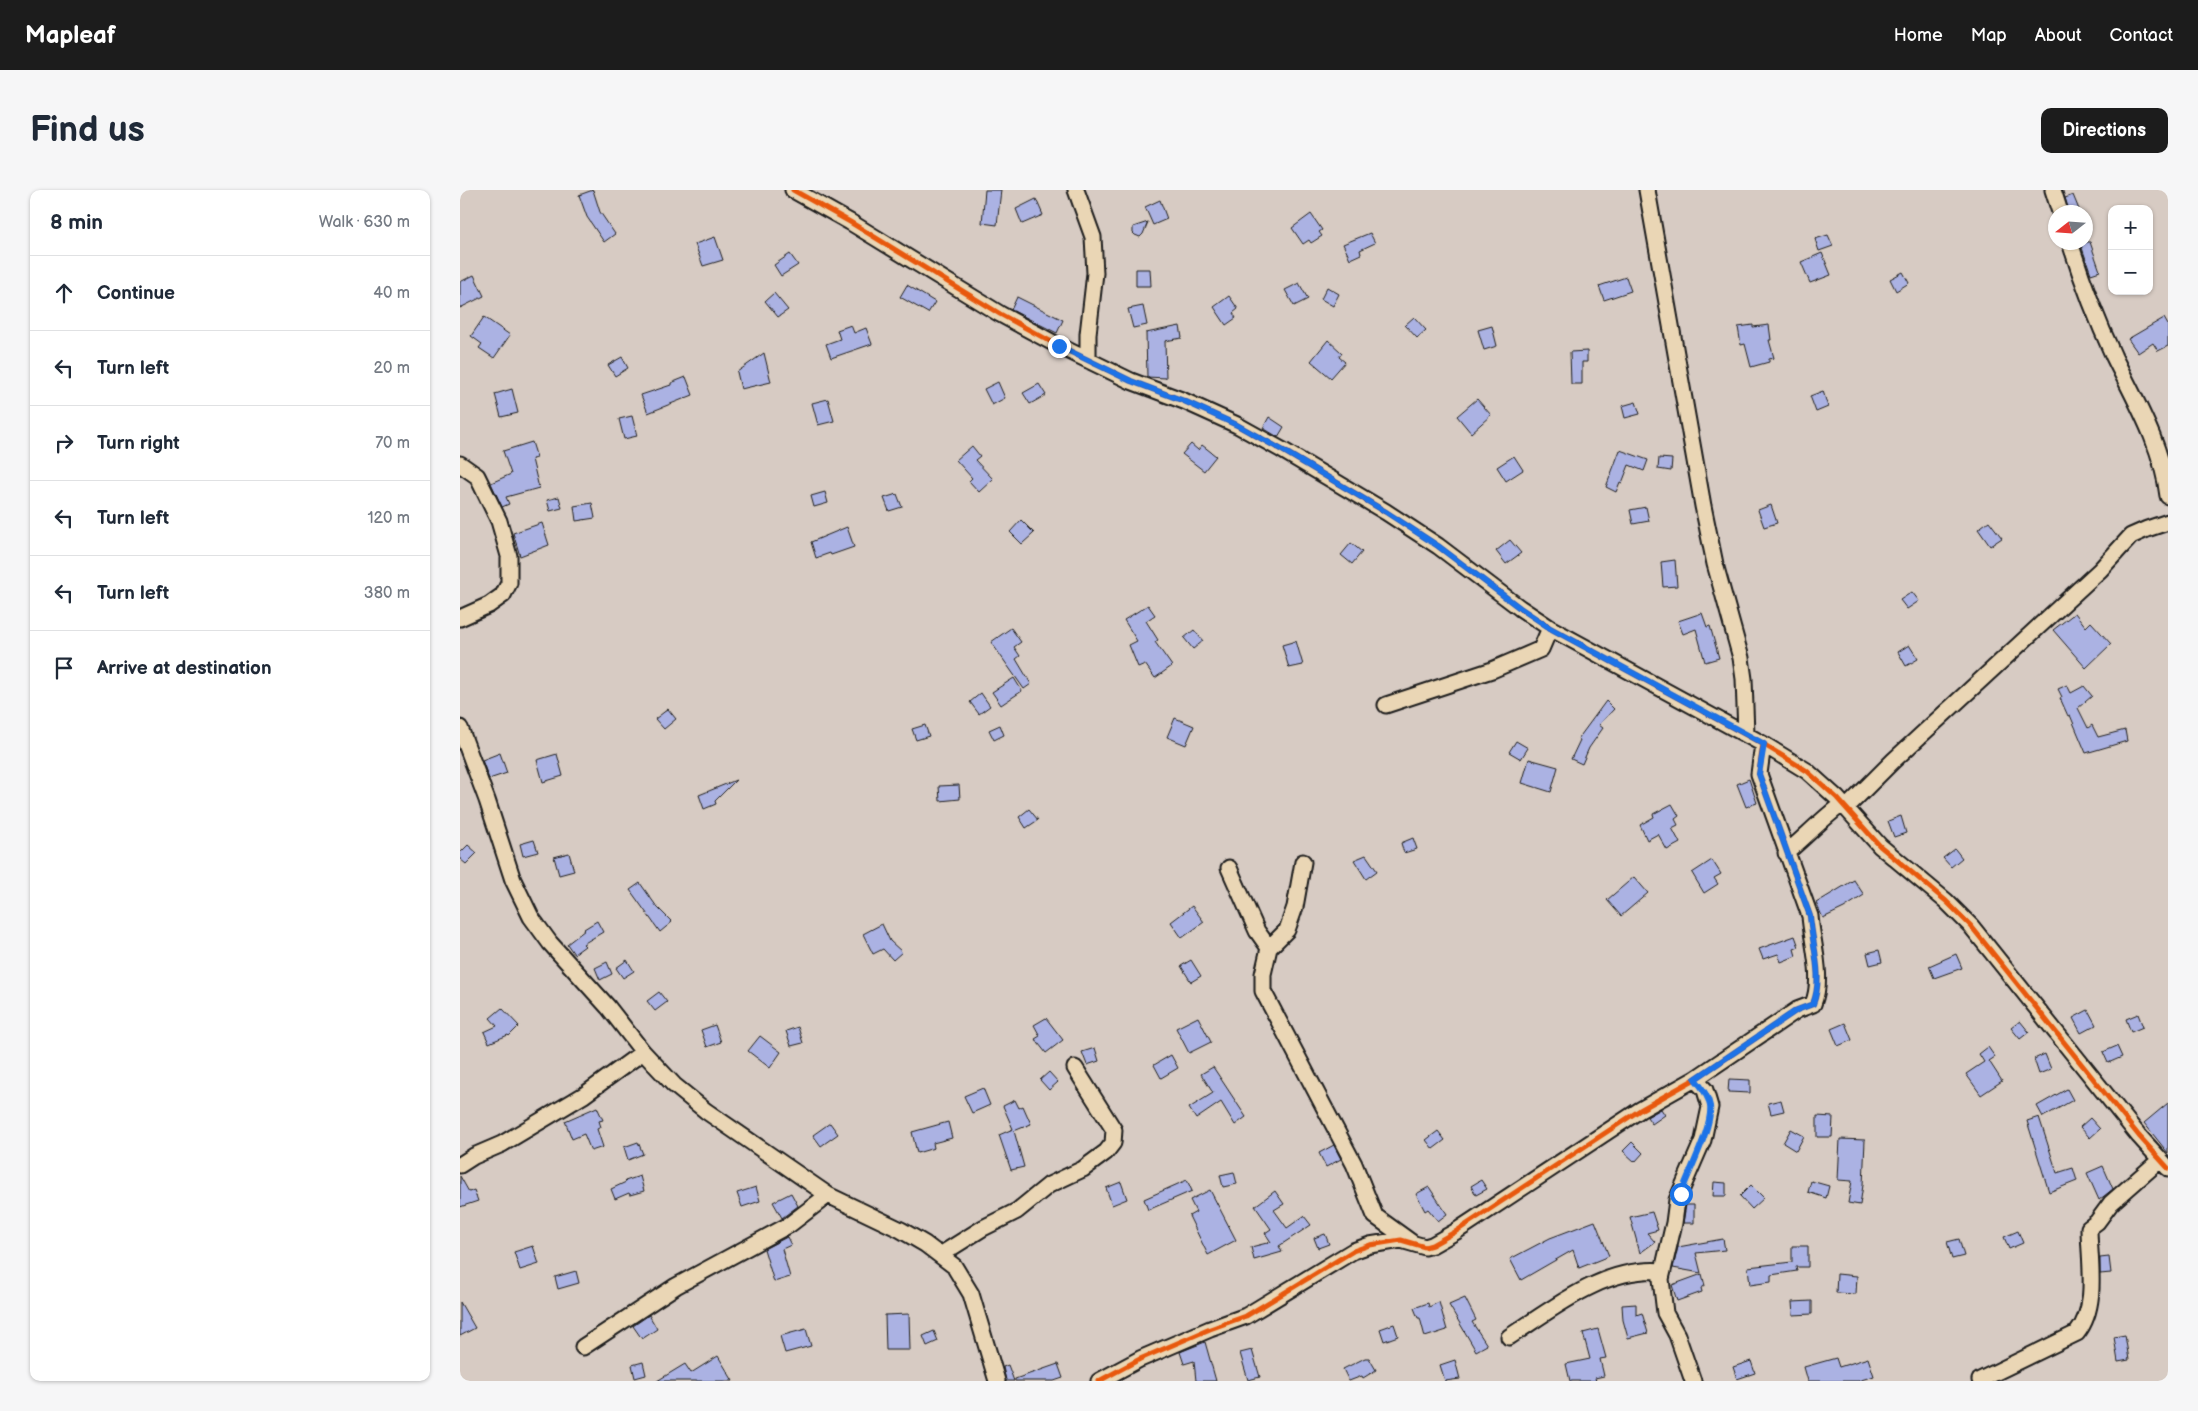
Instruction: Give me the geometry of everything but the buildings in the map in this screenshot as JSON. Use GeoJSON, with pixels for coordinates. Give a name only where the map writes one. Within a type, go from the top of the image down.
{"type":"FeatureCollection","features":[{"type":"Feature","properties":{"kind":"street"},"geometry":{"type":"LineString","coordinates":[[792,190],[850,222],[1000,314],[1131,381],[1184,401],[1237,425],[1282,450],[1431,541],[1520,608],[1550,628],[1764,744],[1807,771],[1844,806],[1880,846],[1946,901],[1970,926],[2139,1136],[2164,1164],[2111,1203],[2097,1222],[2088,1228],[2091,1281],[2083,1326],[2077,1333],[1980,1380]]}},
{"type":"Feature","properties":{"kind":"street"},"geometry":{"type":"LineString","coordinates":[[1076,190],[1093,237],[1095,273],[1088,334],[1088,360]]}},
{"type":"Feature","properties":{"kind":"street"},"geometry":{"type":"LineString","coordinates":[[1647,190],[1677,349],[1692,453],[1715,564],[1741,658],[1744,679],[1746,734]]}},
{"type":"Feature","properties":{"kind":"street"},"geometry":{"type":"LineString","coordinates":[[2053,190],[2058,205]]}},
{"type":"Feature","properties":{"kind":"street"},"geometry":{"type":"LineString","coordinates":[[2073,250],[2114,356],[2146,420],[2165,475],[2168,496]]}},
{"type":"Feature","properties":{"kind":"street"},"geometry":{"type":"LineString","coordinates":[[460,464],[477,476],[499,521],[509,556],[509,583],[502,595],[489,605],[460,618]]}},
{"type":"Feature","properties":{"kind":"street"},"geometry":{"type":"LineString","coordinates":[[1786,854],[1809,834],[1820,821],[1844,806],[1893,761],[2100,570],[2131,536],[2168,522]]}},
{"type":"Feature","properties":{"kind":"street"},"geometry":{"type":"LineString","coordinates":[[1386,705],[1492,670],[1541,649],[1550,628]]}},
{"type":"Feature","properties":{"kind":"street"},"geometry":{"type":"LineString","coordinates":[[460,728],[487,800],[513,880],[531,917],[550,943],[608,1007],[643,1052],[674,1084],[706,1111],[828,1195],[901,1230],[954,1266],[971,1294],[997,1381]]}},
{"type":"Feature","properties":{"kind":"street"},"geometry":{"type":"LineString","coordinates":[[1304,862],[1295,907],[1287,930],[1269,948],[1263,974],[1263,992],[1354,1164],[1375,1216],[1418,1247],[1432,1245],[1455,1232],[1640,1110],[1695,1079],[1797,1010],[1813,1004],[1817,995],[1816,948],[1811,933],[1810,916],[1786,854],[1759,774],[1764,744]]}},
{"type":"Feature","properties":{"kind":"street"},"geometry":{"type":"LineString","coordinates":[[1229,868],[1257,931],[1269,948]]}},
{"type":"Feature","properties":{"kind":"street"},"geometry":{"type":"LineString","coordinates":[[460,1165],[474,1156],[502,1144],[584,1095],[643,1052]]}},
{"type":"Feature","properties":{"kind":"street"},"geometry":{"type":"LineString","coordinates":[[940,1255],[983,1228],[1017,1210],[1049,1185],[1083,1168],[1106,1152],[1113,1143],[1114,1130],[1075,1068]]}},
{"type":"Feature","properties":{"kind":"street"},"geometry":{"type":"LineString","coordinates":[[1693,1381],[1677,1335],[1665,1313],[1661,1286],[1677,1200],[1703,1140],[1710,1107],[1705,1090],[1695,1079]]}},
{"type":"Feature","properties":{"kind":"street"},"geometry":{"type":"LineString","coordinates":[[583,1347],[676,1286],[790,1226],[828,1195]]}},
{"type":"Feature","properties":{"kind":"street"},"geometry":{"type":"LineString","coordinates":[[1099,1381],[1149,1355],[1210,1328],[1246,1316],[1353,1251],[1386,1241],[1401,1240],[1412,1243]]}},
{"type":"Feature","properties":{"kind":"street"},"geometry":{"type":"LineString","coordinates":[[1509,1337],[1579,1292],[1629,1272],[1663,1271]]}},
{"type":"Feature","properties":{"kind":"cycle path"},"geometry":{"type":"LineString","coordinates":[[793,190],[850,222],[1000,314],[1059,346],[1131,381],[1184,401],[1237,425],[1282,450],[1386,512],[1438,546],[1520,608],[1550,628],[1763,744],[1807,771],[1837,798],[1880,846],[1946,901],[1971,926],[2139,1136],[2168,1168]]}},
{"type":"Feature","properties":{"kind":"cycle path"},"geometry":{"type":"LineString","coordinates":[[1099,1381],[1140,1359],[1246,1316],[1353,1251],[1370,1245],[1401,1240],[1425,1247],[1432,1245],[1455,1232],[1640,1110],[1695,1079],[1797,1010],[1813,1004],[1816,994],[1817,972],[1810,916],[1759,774],[1763,744]]}},
{"type":"Feature","properties":{"kind":"route"},"geometry":{"type":"LineString","coordinates":[[1059,346],[1131,381],[1184,401],[1237,425],[1282,450],[1386,512],[1438,546],[1520,608],[1550,628],[1764,744],[1759,774],[1786,854],[1810,916],[1811,933],[1816,948],[1817,995],[1813,1004],[1797,1010],[1695,1079],[1705,1090],[1710,1107],[1703,1140],[1681,1194]]}}]}
